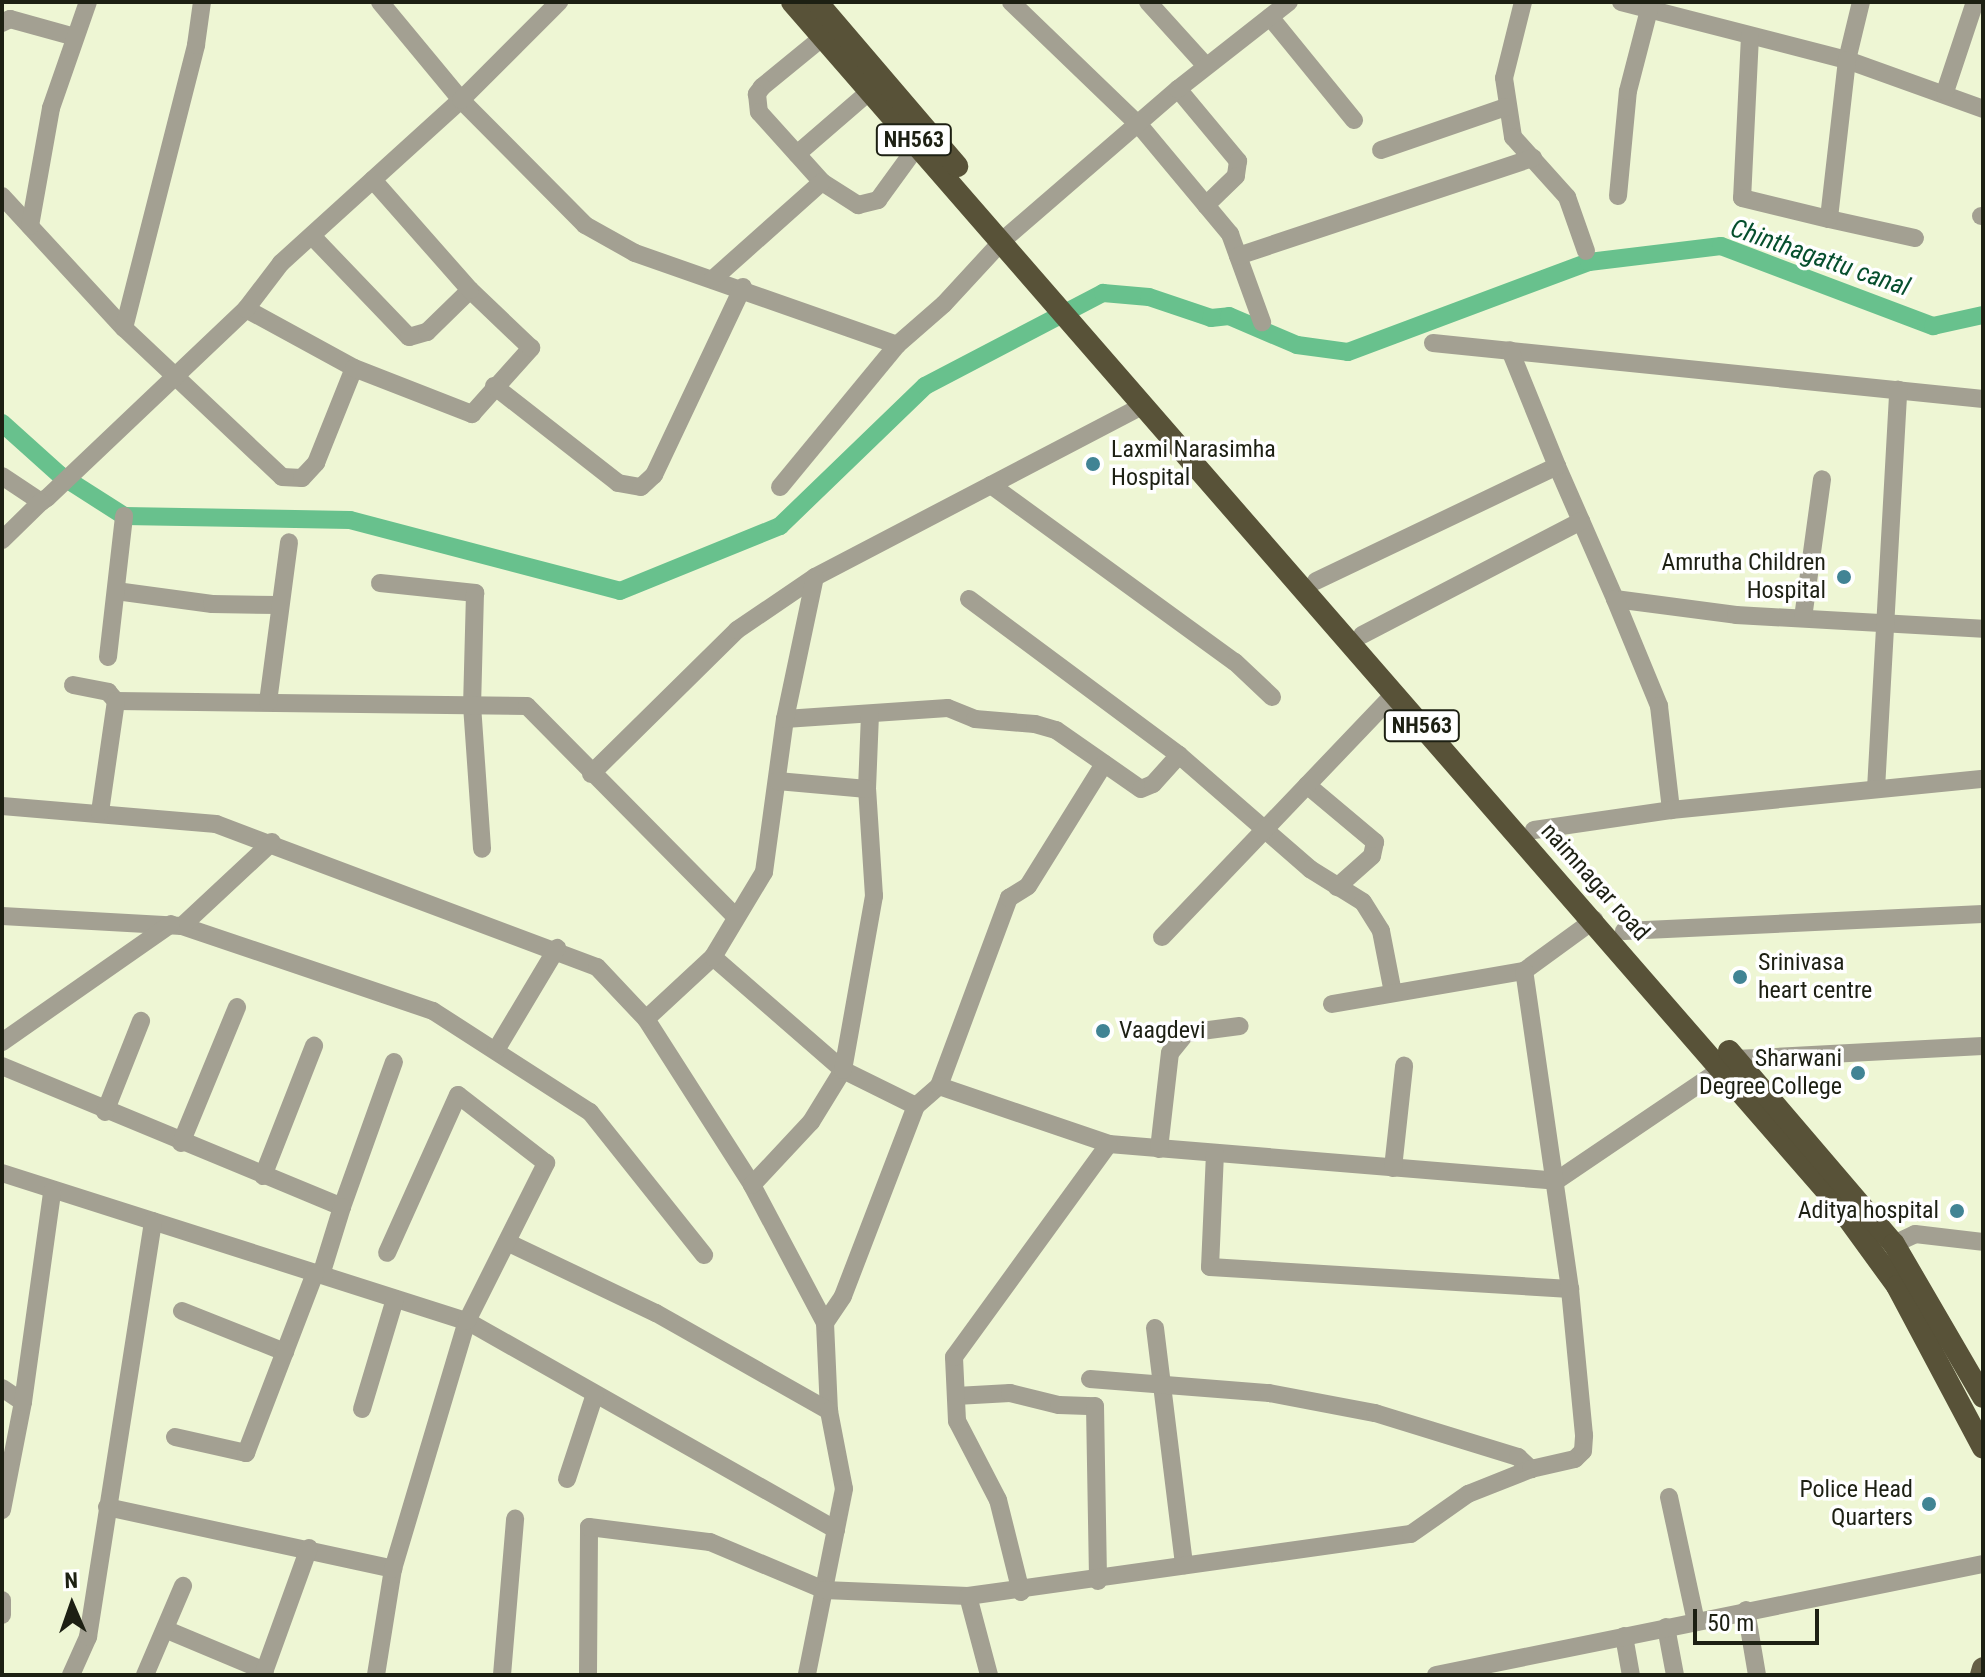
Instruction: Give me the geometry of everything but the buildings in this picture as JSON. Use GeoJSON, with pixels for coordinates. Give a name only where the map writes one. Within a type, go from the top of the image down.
{"type":"FeatureCollection","features":[{"type":"Feature","properties":{"kind":"highway","name":"NH563"},"geometry":{"type":"LineString","coordinates":[[792,2],[918,145],[1008,237],[1128,377],[1316,581],[1624,931],[1730,1063],[1894,1244],[1983,1397]]}},
{"type":"Feature","properties":{"kind":"highway","name":"NH563"},"geometry":{"type":"LineString","coordinates":[[817,2],[1008,237]]}},
{"type":"Feature","properties":{"kind":"highway","name":"naimnagar road"},"geometry":{"type":"LineString","coordinates":[[1128,377],[1144,405],[1394,694],[1594,920],[1730,1063],[1868,1242],[1897,1286],[1983,1448]]}},
{"type":"Feature","properties":{"kind":"main road"},"geometry":{"type":"LineString","coordinates":[[1981,1675],[1983,1668]]}},
{"type":"Feature","properties":{"kind":"street"},"geometry":{"type":"LineString","coordinates":[[30,226],[51,108],[88,2]]}},
{"type":"Feature","properties":{"kind":"street"},"geometry":{"type":"LineString","coordinates":[[124,328],[196,45],[202,2]]}},
{"type":"Feature","properties":{"kind":"street"},"geometry":{"type":"LineString","coordinates":[[380,2],[461,100],[585,225],[635,253],[743,287],[897,345]]}},
{"type":"Feature","properties":{"kind":"street"},"geometry":{"type":"LineString","coordinates":[[2,540],[93,458],[246,309],[281,263],[461,100],[559,2]]}},
{"type":"Feature","properties":{"kind":"street"},"geometry":{"type":"LineString","coordinates":[[1011,2],[1140,126],[1230,234],[1262,322]]}},
{"type":"Feature","properties":{"kind":"street"},"geometry":{"type":"LineString","coordinates":[[1148,2],[1206,66]]}},
{"type":"Feature","properties":{"kind":"street"},"geometry":{"type":"LineString","coordinates":[[780,487],[897,345],[1008,237],[1140,126],[1178,89],[1289,2]]}},
{"type":"Feature","properties":{"kind":"street"},"geometry":{"type":"LineString","coordinates":[[1523,2],[1504,78],[1513,137],[1567,197],[1586,251]]}},
{"type":"Feature","properties":{"kind":"street"},"geometry":{"type":"LineString","coordinates":[[1621,2],[1847,60],[1945,92],[1983,109]]}},
{"type":"Feature","properties":{"kind":"street"},"geometry":{"type":"LineString","coordinates":[[1829,219],[1847,60],[1861,2]]}},
{"type":"Feature","properties":{"kind":"street"},"geometry":{"type":"LineString","coordinates":[[1945,92],[1975,2]]}},
{"type":"Feature","properties":{"kind":"street"},"geometry":{"type":"LineString","coordinates":[[1618,196],[1628,91],[1649,10]]}},
{"type":"Feature","properties":{"kind":"street"},"geometry":{"type":"LineString","coordinates":[[1270,17],[1354,120]]}},
{"type":"Feature","properties":{"kind":"street"},"geometry":{"type":"LineString","coordinates":[[2,23],[10,19],[75,37]]}},
{"type":"Feature","properties":{"kind":"street"},"geometry":{"type":"LineString","coordinates":[[1750,36],[1742,198],[1915,238]]}},
{"type":"Feature","properties":{"kind":"street"},"geometry":{"type":"LineString","coordinates":[[823,37],[757,94],[759,112],[822,182],[849,202],[873,203],[918,145]]}},
{"type":"Feature","properties":{"kind":"street"},"geometry":{"type":"LineString","coordinates":[[1178,89],[1238,161],[1236,176],[1206,205]]}},
{"type":"Feature","properties":{"kind":"street"},"geometry":{"type":"LineString","coordinates":[[797,154],[870,91]]}},
{"type":"Feature","properties":{"kind":"street"},"geometry":{"type":"LineString","coordinates":[[1381,150],[1506,107]]}},
{"type":"Feature","properties":{"kind":"street"},"geometry":{"type":"LineString","coordinates":[[1238,256],[1533,158]]}},
{"type":"Feature","properties":{"kind":"street"},"geometry":{"type":"LineString","coordinates":[[246,309],[354,368],[472,414],[531,348],[470,290],[373,180]]}},
{"type":"Feature","properties":{"kind":"street"},"geometry":{"type":"LineString","coordinates":[[713,279],[822,182]]}},
{"type":"Feature","properties":{"kind":"street"},"geometry":{"type":"LineString","coordinates":[[2,196],[124,328],[282,477],[295,480],[316,463],[354,368]]}},
{"type":"Feature","properties":{"kind":"street"},"geometry":{"type":"LineString","coordinates":[[312,236],[409,337],[427,332],[470,290]]}},
{"type":"Feature","properties":{"kind":"street"},"geometry":{"type":"LineString","coordinates":[[494,386],[618,483],[641,487],[654,475],[743,287]]}},
{"type":"Feature","properties":{"kind":"street"},"geometry":{"type":"LineString","coordinates":[[1433,343],[1983,399]]}},
{"type":"Feature","properties":{"kind":"street"},"geometry":{"type":"LineString","coordinates":[[1510,350],[1663,720],[1671,810]]}},
{"type":"Feature","properties":{"kind":"street"},"geometry":{"type":"LineString","coordinates":[[1876,789],[1898,390]]}},
{"type":"Feature","properties":{"kind":"street"},"geometry":{"type":"LineString","coordinates":[[591,774],[737,630],[815,577],[1144,405]]}},
{"type":"Feature","properties":{"kind":"street"},"geometry":{"type":"LineString","coordinates":[[1316,581],[1557,466]]}},
{"type":"Feature","properties":{"kind":"street"},"geometry":{"type":"LineString","coordinates":[[2,476],[44,500]]}},
{"type":"Feature","properties":{"kind":"street"},"geometry":{"type":"LineString","coordinates":[[1803,618],[1822,479]]}},
{"type":"Feature","properties":{"kind":"street"},"geometry":{"type":"LineString","coordinates":[[991,485],[1235,662],[1272,697]]}},
{"type":"Feature","properties":{"kind":"street"},"geometry":{"type":"LineString","coordinates":[[108,657],[124,516]]}},
{"type":"Feature","properties":{"kind":"street"},"geometry":{"type":"LineString","coordinates":[[1362,635],[1581,521]]}},
{"type":"Feature","properties":{"kind":"street"},"geometry":{"type":"LineString","coordinates":[[268,702],[289,542]]}},
{"type":"Feature","properties":{"kind":"street"},"geometry":{"type":"LineString","coordinates":[[646,1019],[713,957],[764,872],[785,719],[815,577]]}},
{"type":"Feature","properties":{"kind":"street"},"geometry":{"type":"LineString","coordinates":[[380,583],[475,593],[472,705],[482,849]]}},
{"type":"Feature","properties":{"kind":"street"},"geometry":{"type":"LineString","coordinates":[[116,591],[212,604],[279,605]]}},
{"type":"Feature","properties":{"kind":"street"},"geometry":{"type":"LineString","coordinates":[[969,599],[1179,755],[1263,831],[1373,914],[1393,993]]}},
{"type":"Feature","properties":{"kind":"street"},"geometry":{"type":"LineString","coordinates":[[1615,599],[1803,618],[1983,629]]}},
{"type":"Feature","properties":{"kind":"street"},"geometry":{"type":"LineString","coordinates":[[73,685],[108,692],[116,701],[527,706],[736,917]]}},
{"type":"Feature","properties":{"kind":"street"},"geometry":{"type":"LineString","coordinates":[[1162,937],[1394,694]]}},
{"type":"Feature","properties":{"kind":"street"},"geometry":{"type":"LineString","coordinates":[[100,812],[116,701]]}},
{"type":"Feature","properties":{"kind":"street"},"geometry":{"type":"LineString","coordinates":[[785,719],[948,708],[975,719],[1035,724],[1056,730],[1141,789],[1179,755]]}},
{"type":"Feature","properties":{"kind":"street"},"geometry":{"type":"LineString","coordinates":[[752,1185],[811,1122],[843,1070],[874,896],[867,789],[870,714]]}},
{"type":"Feature","properties":{"kind":"street"},"geometry":{"type":"LineString","coordinates":[[825,1323],[843,1296],[916,1106],[939,1086],[1009,898],[1028,886],[1104,764]]}},
{"type":"Feature","properties":{"kind":"street"},"geometry":{"type":"LineString","coordinates":[[1534,830],[1671,810],[1983,779]]}},
{"type":"Feature","properties":{"kind":"street"},"geometry":{"type":"LineString","coordinates":[[777,781],[867,789]]}},
{"type":"Feature","properties":{"kind":"street"},"geometry":{"type":"LineString","coordinates":[[1307,785],[1375,842],[1372,856],[1337,887]]}},
{"type":"Feature","properties":{"kind":"street"},"geometry":{"type":"LineString","coordinates":[[2,806],[196,820],[272,842],[557,948],[597,967],[646,1019],[752,1185],[825,1323],[829,1411],[844,1489],[807,1675]]}},
{"type":"Feature","properties":{"kind":"street"},"geometry":{"type":"LineString","coordinates":[[2,1042],[176,925],[272,842]]}},
{"type":"Feature","properties":{"kind":"street"},"geometry":{"type":"LineString","coordinates":[[1624,931],[1983,914]]}},
{"type":"Feature","properties":{"kind":"street"},"geometry":{"type":"LineString","coordinates":[[2,916],[176,925],[413,1002],[496,1050],[590,1112],[704,1255]]}},
{"type":"Feature","properties":{"kind":"street"},"geometry":{"type":"LineString","coordinates":[[1332,1004],[1524,971],[1594,920]]}},
{"type":"Feature","properties":{"kind":"street"},"geometry":{"type":"LineString","coordinates":[[496,1050],[557,948]]}},
{"type":"Feature","properties":{"kind":"street"},"geometry":{"type":"LineString","coordinates":[[713,957],[843,1070],[916,1106]]}},
{"type":"Feature","properties":{"kind":"street"},"geometry":{"type":"LineString","coordinates":[[588,1675],[589,1527],[710,1542],[824,1590],[968,1596],[1021,1592],[1184,1565],[1411,1534],[1468,1494],[1531,1469],[1575,1459],[1583,1451],[1570,1289],[1524,971]]}},
{"type":"Feature","properties":{"kind":"street"},"geometry":{"type":"LineString","coordinates":[[181,1143],[237,1007]]}},
{"type":"Feature","properties":{"kind":"street"},"geometry":{"type":"LineString","coordinates":[[105,1112],[141,1021]]}},
{"type":"Feature","properties":{"kind":"street"},"geometry":{"type":"LineString","coordinates":[[1159,1149],[1170,1053],[1186,1033],[1240,1026]]}},
{"type":"Feature","properties":{"kind":"street"},"geometry":{"type":"LineString","coordinates":[[263,1176],[314,1046]]}},
{"type":"Feature","properties":{"kind":"street"},"geometry":{"type":"LineString","coordinates":[[939,1086],[1109,1144],[1556,1181],[1730,1063],[1983,1046]]}},
{"type":"Feature","properties":{"kind":"street"},"geometry":{"type":"LineString","coordinates":[[175,1437],[246,1453],[318,1274],[394,1062]]}},
{"type":"Feature","properties":{"kind":"street"},"geometry":{"type":"LineString","coordinates":[[2,1066],[105,1112],[342,1207]]}},
{"type":"Feature","properties":{"kind":"street"},"geometry":{"type":"LineString","coordinates":[[1393,1168],[1404,1066]]}},
{"type":"Feature","properties":{"kind":"street"},"geometry":{"type":"LineString","coordinates":[[376,1675],[393,1569],[467,1321],[546,1163],[458,1095],[387,1253]]}},
{"type":"Feature","properties":{"kind":"street"},"geometry":{"type":"LineString","coordinates":[[1021,1592],[998,1500],[957,1421],[954,1357],[1109,1144]]}},
{"type":"Feature","properties":{"kind":"street"},"geometry":{"type":"LineString","coordinates":[[1215,1153],[1210,1267],[1570,1289]]}},
{"type":"Feature","properties":{"kind":"street"},"geometry":{"type":"LineString","coordinates":[[3,1174],[467,1321],[836,1530]]}},
{"type":"Feature","properties":{"kind":"street"},"geometry":{"type":"LineString","coordinates":[[2,1510],[23,1402],[52,1192]]}},
{"type":"Feature","properties":{"kind":"street"},"geometry":{"type":"LineString","coordinates":[[71,1675],[88,1637],[153,1221]]}},
{"type":"Feature","properties":{"kind":"street"},"geometry":{"type":"LineString","coordinates":[[1894,1244],[1915,1234],[1983,1242]]}},
{"type":"Feature","properties":{"kind":"street"},"geometry":{"type":"LineString","coordinates":[[507,1242],[656,1313],[829,1411]]}},
{"type":"Feature","properties":{"kind":"street"},"geometry":{"type":"LineString","coordinates":[[362,1409],[395,1299]]}},
{"type":"Feature","properties":{"kind":"street"},"geometry":{"type":"LineString","coordinates":[[182,1311],[285,1352]]}},
{"type":"Feature","properties":{"kind":"street"},"geometry":{"type":"LineString","coordinates":[[1155,1328],[1158,1386],[1184,1565]]}},
{"type":"Feature","properties":{"kind":"street"},"geometry":{"type":"LineString","coordinates":[[1090,1379],[1269,1393],[1375,1413],[1518,1457],[1531,1469]]}},
{"type":"Feature","properties":{"kind":"street"},"geometry":{"type":"LineString","coordinates":[[2,1388],[23,1402]]}},
{"type":"Feature","properties":{"kind":"street"},"geometry":{"type":"LineString","coordinates":[[956,1396],[1010,1393],[1059,1405],[1095,1406],[1098,1581]]}},
{"type":"Feature","properties":{"kind":"street"},"geometry":{"type":"LineString","coordinates":[[567,1479],[595,1394]]}},
{"type":"Feature","properties":{"kind":"street"},"geometry":{"type":"LineString","coordinates":[[1669,1497],[1696,1622]]}},
{"type":"Feature","properties":{"kind":"street"},"geometry":{"type":"LineString","coordinates":[[107,1507],[309,1548],[393,1569]]}},
{"type":"Feature","properties":{"kind":"street"},"geometry":{"type":"LineString","coordinates":[[502,1675],[515,1519]]}},
{"type":"Feature","properties":{"kind":"street"},"geometry":{"type":"LineString","coordinates":[[167,1630],[264,1673],[309,1548]]}},
{"type":"Feature","properties":{"kind":"street"},"geometry":{"type":"LineString","coordinates":[[1436,1675],[1983,1564]]}},
{"type":"Feature","properties":{"kind":"street"},"geometry":{"type":"LineString","coordinates":[[145,1675],[167,1630],[183,1586]]}},
{"type":"Feature","properties":{"kind":"street"},"geometry":{"type":"LineString","coordinates":[[968,1596],[989,1675]]}},
{"type":"Feature","properties":{"kind":"street"},"geometry":{"type":"LineString","coordinates":[[2,1600],[2,1615]]}},
{"type":"Feature","properties":{"kind":"street"},"geometry":{"type":"LineString","coordinates":[[1746,1610],[1757,1675]]}},
{"type":"Feature","properties":{"kind":"street"},"geometry":{"type":"LineString","coordinates":[[1666,1627],[1675,1675]]}},
{"type":"Feature","properties":{"kind":"street"},"geometry":{"type":"LineString","coordinates":[[1624,1636],[1631,1675]]}},
{"type":"Feature","properties":{"kind":"waterway","name":"Chinthagattu canal"},"geometry":{"type":"LineString","coordinates":[[2,423],[60,475],[124,516],[350,520],[620,591],[780,526],[925,386],[1103,293],[1149,297],[1211,318],[1229,316],[1297,345],[1348,352],[1589,262],[1721,246],[1933,326],[1983,315]]}},
{"type":"Feature","properties":{"kind":"place","name":"Laxmi Narasimha Hospital"},"geometry":{"type":"Point","coordinates":[1093,464]}},
{"type":"Feature","properties":{"kind":"place","name":"Amrutha Children Hospital"},"geometry":{"type":"Point","coordinates":[1844,577]}},
{"type":"Feature","properties":{"kind":"place","name":"Srinivasa heart centre"},"geometry":{"type":"Point","coordinates":[1740,977]}},
{"type":"Feature","properties":{"kind":"place","name":"Vaagdevi"},"geometry":{"type":"Point","coordinates":[1103,1031]}},
{"type":"Feature","properties":{"kind":"place","name":"Sharwani Degree College"},"geometry":{"type":"Point","coordinates":[1858,1073]}},
{"type":"Feature","properties":{"kind":"place","name":"Aditya hospital"},"geometry":{"type":"Point","coordinates":[1957,1211]}},
{"type":"Feature","properties":{"kind":"place","name":"Police Head Quarters"},"geometry":{"type":"Point","coordinates":[1929,1504]}}]}
